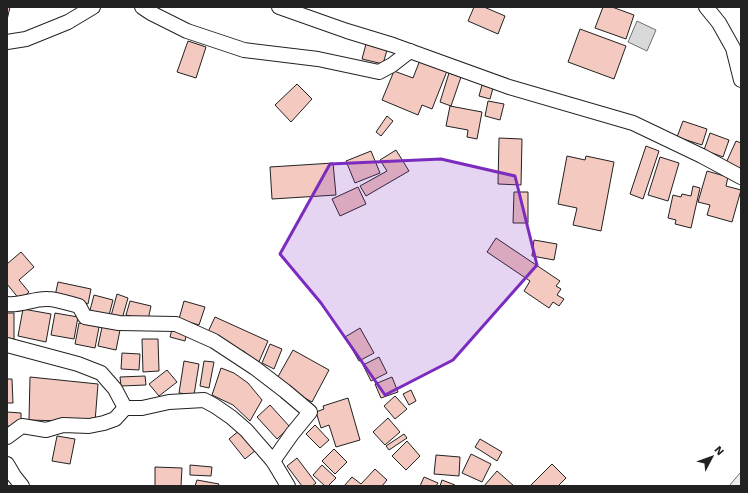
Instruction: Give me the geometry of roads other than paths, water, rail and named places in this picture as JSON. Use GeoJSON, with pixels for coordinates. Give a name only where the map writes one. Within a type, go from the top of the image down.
{"type":"FeatureCollection","features":[{"type":"Feature","properties":{"kind":"street"},"geometry":{"type":"LineString","coordinates":[[7,42],[26,39],[68,22],[93,7]]}},
{"type":"Feature","properties":{"kind":"street"},"geometry":{"type":"LineString","coordinates":[[142,7],[151,13],[187,30],[244,50],[318,59],[378,72],[392,65],[410,52]]}},
{"type":"Feature","properties":{"kind":"street"},"geometry":{"type":"LineString","coordinates":[[279,7],[347,31],[393,45],[509,88],[633,123],[702,156],[741,178]]}},
{"type":"Feature","properties":{"kind":"street"},"geometry":{"type":"LineString","coordinates":[[706,7],[719,23],[733,48],[741,80]]}},
{"type":"Feature","properties":{"kind":"street"},"geometry":{"type":"LineString","coordinates":[[7,304],[15,305],[48,299],[79,306],[85,317],[119,323],[176,324],[214,342],[255,368],[310,412],[273,461]]}},
{"type":"Feature","properties":{"kind":"street"},"geometry":{"type":"LineString","coordinates":[[7,346],[78,364],[101,373],[115,389],[125,408]]}},
{"type":"Feature","properties":{"kind":"street"},"geometry":{"type":"LineString","coordinates":[[7,437],[22,426],[46,430],[63,425],[89,426],[115,419],[125,408],[142,408],[169,402],[204,400],[232,417],[246,430],[273,461],[288,486]]}},
{"type":"Feature","properties":{"kind":"street"},"geometry":{"type":"LineString","coordinates":[[7,464],[22,486]]}}]}
